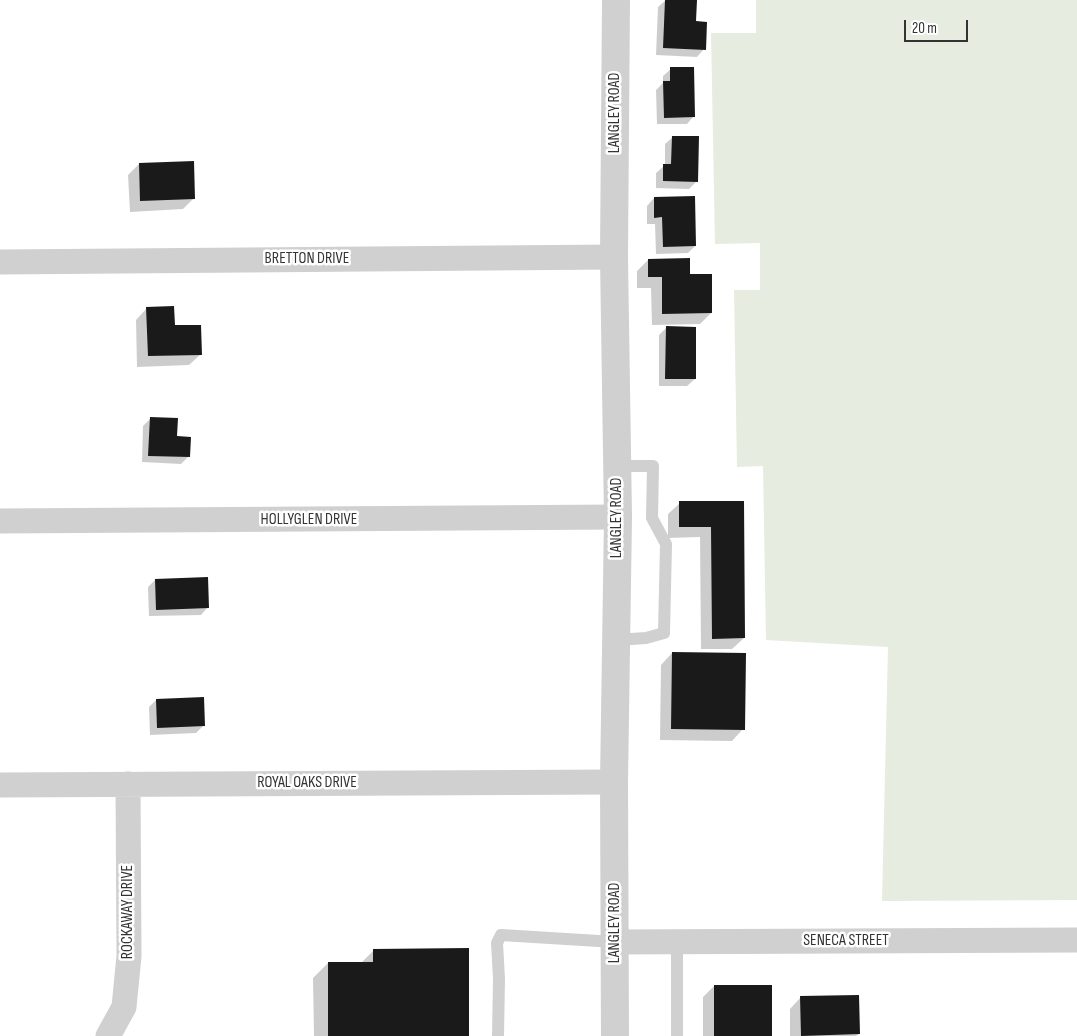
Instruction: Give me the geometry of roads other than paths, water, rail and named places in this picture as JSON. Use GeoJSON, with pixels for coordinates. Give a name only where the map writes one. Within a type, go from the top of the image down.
{"type":"FeatureCollection","features":[{"type":"Feature","properties":{"kind":"street","name":"LANGLEY ROAD"},"geometry":{"type":"LineString","coordinates":[[615,1036],[614,782],[618,517],[614,257],[616,0]]}},
{"type":"Feature","properties":{"kind":"street","name":"BRETTON DRIVE"},"geometry":{"type":"LineString","coordinates":[[0,262],[614,257]]}},
{"type":"Feature","properties":{"kind":"street","name":"HOLLYGLEN DRIVE"},"geometry":{"type":"LineString","coordinates":[[0,522],[618,517]]}},
{"type":"Feature","properties":{"kind":"street","name":"ROYAL OAKS DRIVE"},"geometry":{"type":"LineString","coordinates":[[0,785],[614,782]]}},
{"type":"Feature","properties":{"kind":"street","name":"ROCKAWAY DRIVE"},"geometry":{"type":"LineString","coordinates":[[108,1036],[124,1007],[129,956],[128,784]]}},
{"type":"Feature","properties":{"kind":"street","name":"SENECA STREET"},"geometry":{"type":"LineString","coordinates":[[615,942],[1077,940]]}},
{"type":"Feature","properties":{"kind":"lane"},"geometry":{"type":"LineString","coordinates":[[616,640],[646,638],[664,633],[666,544],[652,518],[653,466],[617,466]]}},
{"type":"Feature","properties":{"kind":"lane"},"geometry":{"type":"LineString","coordinates":[[498,1036],[499,978],[496,943],[501,935],[615,942]]}},
{"type":"Feature","properties":{"kind":"lane"},"geometry":{"type":"LineString","coordinates":[[677,942],[677,1036]]}}]}
